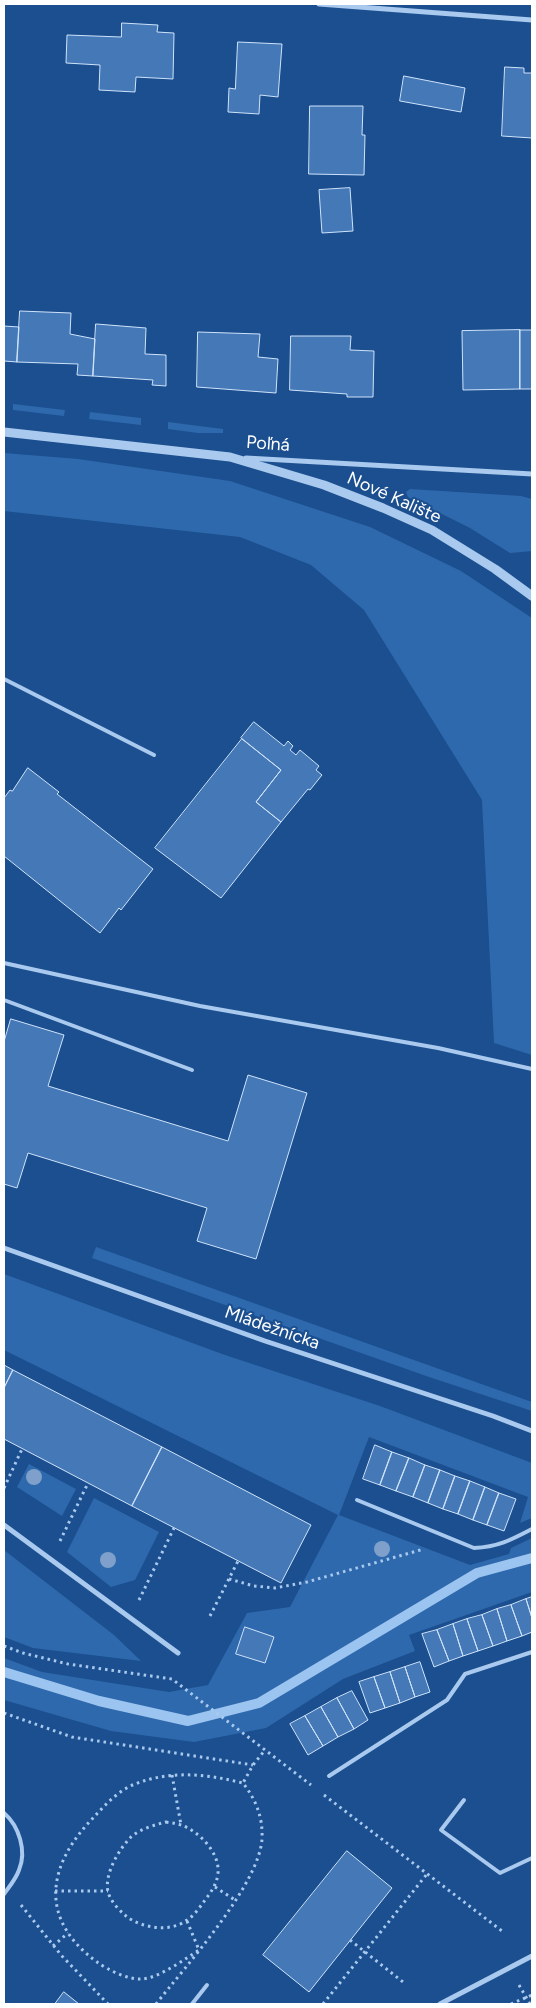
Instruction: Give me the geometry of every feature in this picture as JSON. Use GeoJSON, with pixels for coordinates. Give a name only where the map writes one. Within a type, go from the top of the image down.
{"type":"FeatureCollection","features":[{"type":"Feature","properties":{"kind":"street"},"geometry":{"type":"LineString","coordinates":[[319,4],[532,20]]}},
{"type":"Feature","properties":{"kind":"street","name":"Poľná"},"geometry":{"type":"LineString","coordinates":[[4,432],[230,458],[532,474]]}},
{"type":"Feature","properties":{"kind":"street","name":"Nové Kalište"},"geometry":{"type":"LineString","coordinates":[[230,458],[324,485],[432,530],[495,569],[532,596]]}},
{"type":"Feature","properties":{"kind":"street","name":"Mládežnícka"},"geometry":{"type":"LineString","coordinates":[[4,1248],[256,1337],[532,1431]]}},
{"type":"Feature","properties":{"kind":"street"},"geometry":{"type":"LineString","coordinates":[[4,1525],[178,1653]]}},
{"type":"Feature","properties":{"kind":"street"},"geometry":{"type":"LineString","coordinates":[[440,2004],[532,1956]]}},
{"type":"Feature","properties":{"kind":"lane"},"geometry":{"type":"LineString","coordinates":[[4,680],[154,755]]}},
{"type":"Feature","properties":{"kind":"lane"},"geometry":{"type":"LineString","coordinates":[[4,963],[200,1006],[438,1048],[532,1069]]}},
{"type":"Feature","properties":{"kind":"lane"},"geometry":{"type":"LineString","coordinates":[[4,1000],[192,1070]]}},
{"type":"Feature","properties":{"kind":"lane"},"geometry":{"type":"LineString","coordinates":[[357,1500],[474,1548],[491,1547],[506,1543],[532,1529]]}},
{"type":"Feature","properties":{"kind":"lane"},"geometry":{"type":"LineString","coordinates":[[329,1776],[447,1700],[464,1674],[532,1652]]}},
{"type":"Feature","properties":{"kind":"lane"},"geometry":{"type":"LineString","coordinates":[[464,1800],[441,1830],[500,1873],[532,1858]]}},
{"type":"Feature","properties":{"kind":"lane"},"geometry":{"type":"LineString","coordinates":[[4,1812],[12,1820],[19,1834],[22,1852],[19,1870],[4,1894]]}},
{"type":"Feature","properties":{"kind":"lane"},"geometry":{"type":"LineString","coordinates":[[192,2004],[207,1985]]}},
{"type":"Feature","properties":{"kind":"path"},"geometry":{"type":"LineString","coordinates":[[4,1488],[22,1449]]}},
{"type":"Feature","properties":{"kind":"path"},"geometry":{"type":"LineString","coordinates":[[51,1560],[88,1484]]}},
{"type":"Feature","properties":{"kind":"path"},"geometry":{"type":"LineString","coordinates":[[138,1600],[174,1528]]}},
{"type":"Feature","properties":{"kind":"path"},"geometry":{"type":"LineString","coordinates":[[228,1579],[254,1586],[275,1588],[307,1582],[453,1540]]}},
{"type":"Feature","properties":{"kind":"path"},"geometry":{"type":"LineString","coordinates":[[210,1616],[238,1561]]}},
{"type":"Feature","properties":{"kind":"path"},"geometry":{"type":"LineString","coordinates":[[4,1646],[23,1653],[68,1664],[172,1679],[502,1931]]}},
{"type":"Feature","properties":{"kind":"path"},"geometry":{"type":"LineString","coordinates":[[4,1713],[72,1737],[252,1765]]}},
{"type":"Feature","properties":{"kind":"path"},"geometry":{"type":"LineString","coordinates":[[243,1783],[252,1765],[265,1750]]}},
{"type":"Feature","properties":{"kind":"path"},"geometry":{"type":"LineString","coordinates":[[156,2004],[199,1950],[235,1900],[254,1868],[262,1840],[261,1816],[256,1799],[243,1783],[193,1774],[165,1775],[133,1784],[107,1803],[81,1830],[64,1858],[55,1883],[55,1905],[68,1933],[88,1956],[111,1972],[142,1979],[167,1970],[199,1950]]}},
{"type":"Feature","properties":{"kind":"path"},"geometry":{"type":"LineString","coordinates":[[172,1775],[180,1825]]}},
{"type":"Feature","properties":{"kind":"path"},"geometry":{"type":"LineString","coordinates":[[166,1822],[180,1825],[194,1831],[206,1843],[215,1858],[218,1872],[215,1887],[187,1921],[169,1928],[152,1927],[133,1921],[117,1908],[108,1891],[109,1876],[117,1855],[132,1836],[149,1826],[166,1822]]}},
{"type":"Feature","properties":{"kind":"path"},"geometry":{"type":"LineString","coordinates":[[323,2004],[427,1874]]}},
{"type":"Feature","properties":{"kind":"path"},"geometry":{"type":"LineString","coordinates":[[215,1887],[235,1900]]}},
{"type":"Feature","properties":{"kind":"path"},"geometry":{"type":"LineString","coordinates":[[9,1888],[34,1924],[108,2004]]}},
{"type":"Feature","properties":{"kind":"path"},"geometry":{"type":"LineString","coordinates":[[55,1891],[108,1891]]}},
{"type":"Feature","properties":{"kind":"path"},"geometry":{"type":"LineString","coordinates":[[187,1921],[199,1950]]}},
{"type":"Feature","properties":{"kind":"path"},"geometry":{"type":"LineString","coordinates":[[53,1946],[68,1933]]}},
{"type":"Feature","properties":{"kind":"path"},"geometry":{"type":"LineString","coordinates":[[350,1940],[403,1982]]}},
{"type":"Feature","properties":{"kind":"path"},"geometry":{"type":"LineString","coordinates":[[519,1984],[530,2004]]}},
{"type":"Feature","properties":{"kind":"path"},"geometry":{"type":"LineString","coordinates":[[511,2004],[532,1995]]}},
{"type":"Feature","properties":{"kind":"shaded area"},"geometry":{"type":"Polygon","coordinates":[[[13,404],[65,410],[64,416],[13,410],[13,404]]]}},
{"type":"Feature","properties":{"kind":"shaded area"},"geometry":{"type":"Polygon","coordinates":[[[90,412],[141,418],[141,425],[89,419],[90,412]]]}},
{"type":"Feature","properties":{"kind":"shaded area"},"geometry":{"type":"Polygon","coordinates":[[[168,422],[223,429],[223,433],[198,433],[168,429],[168,422]]]}},
{"type":"Feature","properties":{"kind":"shaded area"},"geometry":{"type":"Polygon","coordinates":[[[4,453],[78,459],[230,481],[370,527],[461,571],[532,618],[532,1055],[494,1043],[482,800],[364,610],[311,565],[240,537],[4,511],[4,453]]]}},
{"type":"Feature","properties":{"kind":"shaded area"},"geometry":{"type":"Polygon","coordinates":[[[410,489],[521,496],[532,499],[532,551],[510,553],[470,528],[408,497],[406,492],[410,489]]]}},
{"type":"Feature","properties":{"kind":"shaded area"},"geometry":{"type":"Polygon","coordinates":[[[96,1247],[532,1402],[532,1411],[429,1377],[92,1258],[96,1247]]]}},
{"type":"Feature","properties":{"kind":"shaded area"},"geometry":{"type":"Polygon","coordinates":[[[4,1274],[225,1355],[380,1406],[532,1463],[532,1518],[520,1523],[528,1497],[369,1437],[339,1515],[470,1565],[509,1554],[511,1548],[532,1538],[532,1592],[409,1635],[415,1651],[343,1679],[266,1728],[194,1742],[111,1731],[4,1700],[4,1658],[42,1672],[169,1692],[208,1685],[247,1613],[290,1607],[338,1515],[4,1350],[4,1274]]]}},
{"type":"Feature","properties":{"kind":"shaded area"},"geometry":{"type":"Polygon","coordinates":[[[29,1464],[76,1489],[62,1516],[17,1487],[29,1464]]]}},
{"type":"Feature","properties":{"kind":"shaded area"},"geometry":{"type":"Polygon","coordinates":[[[94,1498],[159,1532],[135,1580],[111,1587],[67,1552],[94,1498]]]}},
{"type":"Feature","properties":{"kind":"shaded area"},"geometry":{"type":"Polygon","coordinates":[[[4,1550],[114,1635],[141,1661],[33,1648],[4,1637],[4,1550]]]}},
{"type":"Feature","properties":{"kind":"building"},"geometry":{"type":"Polygon","coordinates":[[[122,23],[158,25],[157,32],[174,33],[173,79],[136,77],[135,92],[99,90],[100,65],[66,63],[67,35],[121,37],[122,23]]]}},
{"type":"Feature","properties":{"kind":"building"},"geometry":{"type":"Polygon","coordinates":[[[238,42],[282,44],[278,97],[260,95],[259,114],[228,112],[229,88],[235,89],[238,42]]]}},
{"type":"Feature","properties":{"kind":"building"},"geometry":{"type":"Polygon","coordinates":[[[505,67],[524,68],[524,73],[532,73],[532,138],[502,136],[505,67]]]}},
{"type":"Feature","properties":{"kind":"building"},"geometry":{"type":"Polygon","coordinates":[[[404,76],[465,88],[461,112],[400,101],[404,76]]]}},
{"type":"Feature","properties":{"kind":"building"},"geometry":{"type":"Polygon","coordinates":[[[310,106],[363,106],[362,135],[365,135],[364,175],[309,174],[310,106]]]}},
{"type":"Feature","properties":{"kind":"building"},"geometry":{"type":"Polygon","coordinates":[[[350,188],[353,231],[322,233],[319,190],[350,188]]]}},
{"type":"Feature","properties":{"kind":"building"},"geometry":{"type":"Polygon","coordinates":[[[20,311],[71,313],[70,334],[95,339],[93,376],[77,375],[78,364],[17,362],[20,311]]]}},
{"type":"Feature","properties":{"kind":"building"},"geometry":{"type":"Polygon","coordinates":[[[96,324],[146,328],[145,354],[166,355],[166,386],[152,385],[153,380],[93,376],[96,324]]]}},
{"type":"Feature","properties":{"kind":"building"},"geometry":{"type":"Polygon","coordinates":[[[4,326],[19,327],[17,362],[4,361],[4,326]]]}},
{"type":"Feature","properties":{"kind":"building"},"geometry":{"type":"Polygon","coordinates":[[[520,330],[520,389],[463,390],[462,331],[520,330]]]}},
{"type":"Feature","properties":{"kind":"building"},"geometry":{"type":"Polygon","coordinates":[[[520,330],[532,330],[532,389],[520,389],[520,330]]]}},
{"type":"Feature","properties":{"kind":"building"},"geometry":{"type":"Polygon","coordinates":[[[198,332],[260,334],[258,357],[278,359],[276,393],[197,387],[198,332]]]}},
{"type":"Feature","properties":{"kind":"building"},"geometry":{"type":"Polygon","coordinates":[[[291,336],[351,336],[350,350],[374,351],[373,397],[347,397],[347,394],[290,390],[291,336]]]}},
{"type":"Feature","properties":{"kind":"building"},"geometry":{"type":"Polygon","coordinates":[[[254,722],[284,746],[288,741],[293,746],[290,750],[296,755],[300,750],[319,766],[316,770],[322,775],[281,822],[256,802],[281,770],[241,738],[254,722]]]}},
{"type":"Feature","properties":{"kind":"building"},"geometry":{"type":"Polygon","coordinates":[[[242,739],[281,770],[256,802],[281,822],[221,898],[155,848],[242,739]]]}},
{"type":"Feature","properties":{"kind":"building"},"geometry":{"type":"Polygon","coordinates":[[[28,768],[59,792],[57,794],[153,869],[121,910],[119,908],[100,933],[4,856],[4,798],[10,790],[12,791],[28,768]]]}},
{"type":"Feature","properties":{"kind":"building"},"geometry":{"type":"Polygon","coordinates":[[[11,1019],[64,1035],[48,1086],[228,1141],[248,1075],[307,1093],[256,1259],[197,1241],[207,1208],[28,1153],[17,1188],[4,1184],[4,1042],[11,1019]]]}},
{"type":"Feature","properties":{"kind":"building"},"geometry":{"type":"Polygon","coordinates":[[[4,1365],[13,1370],[4,1388],[4,1365]]]}},
{"type":"Feature","properties":{"kind":"building"},"geometry":{"type":"Polygon","coordinates":[[[13,1370],[162,1447],[132,1506],[4,1439],[4,1388],[13,1370]]]}},
{"type":"Feature","properties":{"kind":"building"},"geometry":{"type":"Polygon","coordinates":[[[375,1445],[392,1452],[380,1485],[363,1479],[375,1445]]]}},
{"type":"Feature","properties":{"kind":"building"},"geometry":{"type":"Polygon","coordinates":[[[162,1447],[311,1525],[281,1583],[132,1506],[162,1447]]]}},
{"type":"Feature","properties":{"kind":"building"},"geometry":{"type":"Polygon","coordinates":[[[392,1452],[409,1458],[396,1491],[380,1485],[392,1452]]]}},
{"type":"Feature","properties":{"kind":"building"},"geometry":{"type":"Polygon","coordinates":[[[409,1458],[425,1465],[413,1497],[396,1491],[409,1458]]]}},
{"type":"Feature","properties":{"kind":"building"},"geometry":{"type":"Polygon","coordinates":[[[425,1465],[440,1470],[428,1503],[413,1497],[425,1465]]]}},
{"type":"Feature","properties":{"kind":"building"},"geometry":{"type":"Polygon","coordinates":[[[440,1470],[455,1476],[443,1509],[428,1503],[440,1470]]]}},
{"type":"Feature","properties":{"kind":"building"},"geometry":{"type":"Polygon","coordinates":[[[455,1476],[470,1481],[458,1514],[443,1509],[455,1476]]]}},
{"type":"Feature","properties":{"kind":"building"},"geometry":{"type":"Polygon","coordinates":[[[470,1481],[485,1487],[473,1520],[458,1514],[470,1481]]]}},
{"type":"Feature","properties":{"kind":"building"},"geometry":{"type":"Polygon","coordinates":[[[485,1487],[499,1493],[487,1525],[473,1520],[485,1487]]]}},
{"type":"Feature","properties":{"kind":"building"},"geometry":{"type":"Polygon","coordinates":[[[499,1493],[516,1499],[504,1531],[487,1525],[499,1493]]]}},
{"type":"Feature","properties":{"kind":"building"},"geometry":{"type":"Polygon","coordinates":[[[532,1597],[532,1618],[526,1599],[532,1597]]]}},
{"type":"Feature","properties":{"kind":"building"},"geometry":{"type":"Polygon","coordinates":[[[526,1599],[532,1618],[532,1632],[522,1636],[511,1605],[526,1599]]]}},
{"type":"Feature","properties":{"kind":"building"},"geometry":{"type":"Polygon","coordinates":[[[511,1605],[522,1636],[507,1641],[497,1609],[511,1605]]]}},
{"type":"Feature","properties":{"kind":"building"},"geometry":{"type":"Polygon","coordinates":[[[497,1609],[507,1641],[493,1646],[482,1615],[497,1609]]]}},
{"type":"Feature","properties":{"kind":"building"},"geometry":{"type":"Polygon","coordinates":[[[482,1615],[493,1646],[478,1651],[467,1619],[482,1615]]]}},
{"type":"Feature","properties":{"kind":"building"},"geometry":{"type":"Polygon","coordinates":[[[467,1619],[478,1651],[463,1656],[453,1624],[467,1619]]]}},
{"type":"Feature","properties":{"kind":"building"},"geometry":{"type":"Polygon","coordinates":[[[453,1624],[463,1656],[449,1661],[437,1630],[453,1624]]]}},
{"type":"Feature","properties":{"kind":"building"},"geometry":{"type":"Polygon","coordinates":[[[245,1627],[274,1637],[265,1663],[236,1654],[245,1627]]]}},
{"type":"Feature","properties":{"kind":"building"},"geometry":{"type":"Polygon","coordinates":[[[437,1630],[449,1661],[434,1667],[422,1634],[437,1630]]]}},
{"type":"Feature","properties":{"kind":"building"},"geometry":{"type":"Polygon","coordinates":[[[420,1662],[430,1692],[415,1697],[405,1667],[420,1662]]]}},
{"type":"Feature","properties":{"kind":"building"},"geometry":{"type":"Polygon","coordinates":[[[405,1667],[415,1697],[400,1703],[390,1672],[405,1667]]]}},
{"type":"Feature","properties":{"kind":"building"},"geometry":{"type":"Polygon","coordinates":[[[390,1672],[400,1703],[385,1708],[374,1677],[390,1672]]]}},
{"type":"Feature","properties":{"kind":"building"},"geometry":{"type":"Polygon","coordinates":[[[374,1677],[385,1708],[370,1713],[359,1682],[374,1677]]]}},
{"type":"Feature","properties":{"kind":"building"},"geometry":{"type":"Polygon","coordinates":[[[352,1691],[368,1720],[354,1729],[337,1698],[352,1691]]]}},
{"type":"Feature","properties":{"kind":"building"},"geometry":{"type":"Polygon","coordinates":[[[337,1698],[354,1729],[338,1737],[321,1707],[337,1698]]]}},
{"type":"Feature","properties":{"kind":"building"},"geometry":{"type":"Polygon","coordinates":[[[321,1707],[338,1737],[323,1746],[305,1716],[321,1707]]]}},
{"type":"Feature","properties":{"kind":"building"},"geometry":{"type":"Polygon","coordinates":[[[305,1716],[323,1746],[308,1755],[290,1724],[305,1716]]]}},
{"type":"Feature","properties":{"kind":"building"},"geometry":{"type":"Polygon","coordinates":[[[347,1851],[392,1888],[309,1992],[263,1955],[347,1851]]]}},
{"type":"Feature","properties":{"kind":"building"},"geometry":{"type":"Polygon","coordinates":[[[64,1992],[79,2004],[55,2004],[64,1992]]]}},
{"type":"Feature","properties":{"kind":"waterway"},"geometry":{"type":"LineString","coordinates":[[4,1672],[99,1701],[188,1721],[259,1703],[477,1573],[532,1558]]}}]}
